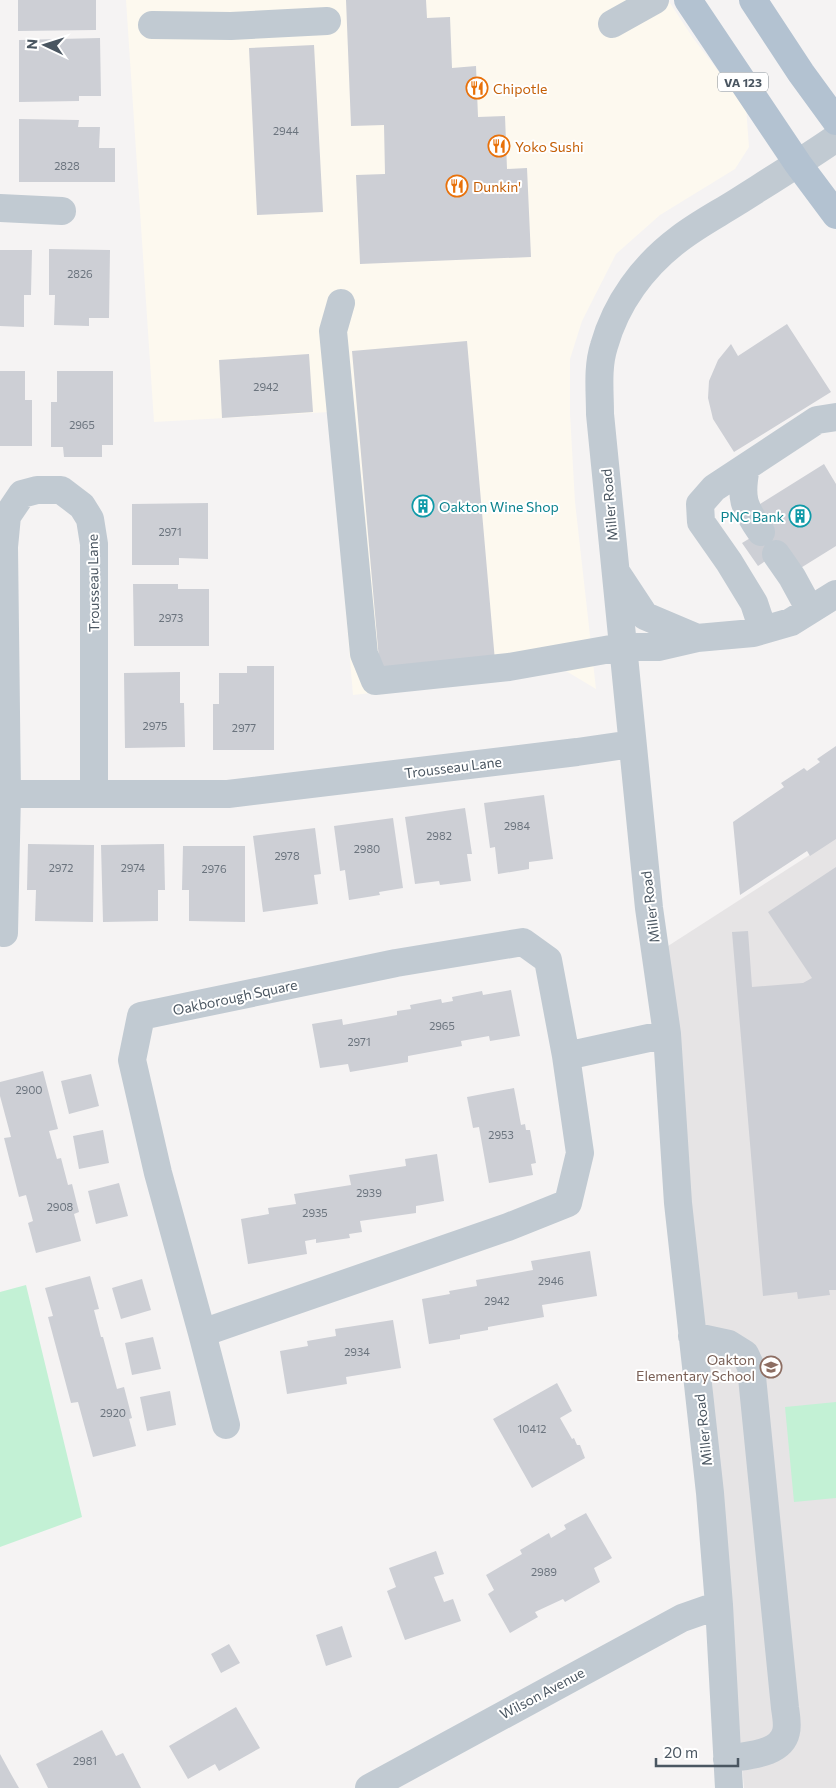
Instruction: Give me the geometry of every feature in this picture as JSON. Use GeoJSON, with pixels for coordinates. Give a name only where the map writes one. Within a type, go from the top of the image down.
{"type":"FeatureCollection","features":[{"type":"Feature","properties":{"kind":"main road","name":"VA 123"},"geometry":{"type":"LineString","coordinates":[[688,0],[798,164],[836,215]]}},
{"type":"Feature","properties":{"kind":"main road"},"geometry":{"type":"LineString","coordinates":[[753,0],[836,121]]}},
{"type":"Feature","properties":{"kind":"street"},"geometry":{"type":"LineString","coordinates":[[612,24],[655,0]]}},
{"type":"Feature","properties":{"kind":"street"},"geometry":{"type":"LineString","coordinates":[[152,25],[231,26],[327,21]]}},
{"type":"Feature","properties":{"kind":"street","name":"Miller Road"},"geometry":{"type":"LineString","coordinates":[[729,1788],[719,1605],[710,1493],[678,1203],[666,1034],[649,908],[622,647],[600,414],[599,373],[603,347],[614,317],[636,281],[679,239],[836,138]]}},
{"type":"Feature","properties":{"kind":"street"},"geometry":{"type":"LineString","coordinates":[[0,208],[62,211]]}},
{"type":"Feature","properties":{"kind":"street"},"geometry":{"type":"LineString","coordinates":[[341,303],[333,331],[364,654],[375,681],[509,667],[622,647],[658,647],[697,638],[753,633],[791,622],[836,594]]}},
{"type":"Feature","properties":{"kind":"street"},"geometry":{"type":"LineString","coordinates":[[763,630],[754,603],[729,562],[701,522],[700,504],[714,488],[817,420],[836,417]]}},
{"type":"Feature","properties":{"kind":"street"},"geometry":{"type":"LineString","coordinates":[[746,467],[742,490],[748,514],[761,532]]}},
{"type":"Feature","properties":{"kind":"street","name":"Trousseau Lane"},"geometry":{"type":"LineString","coordinates":[[4,933],[7,794],[4,546],[7,516],[22,494],[38,490],[61,490],[82,506],[90,519],[94,544],[94,793]]}},
{"type":"Feature","properties":{"kind":"street"},"geometry":{"type":"LineString","coordinates":[[776,554],[792,577],[810,610]]}},
{"type":"Feature","properties":{"kind":"street"},"geometry":{"type":"LineString","coordinates":[[615,570],[646,616],[697,638]]}},
{"type":"Feature","properties":{"kind":"street","name":"Trousseau Lane"},"geometry":{"type":"LineString","coordinates":[[7,794],[228,794],[632,744]]}},
{"type":"Feature","properties":{"kind":"street","name":"Oakborough Square"},"geometry":{"type":"LineString","coordinates":[[202,1333],[508,1227],[568,1203],[580,1153],[566,1056],[548,960],[523,942],[396,963],[141,1016],[132,1060],[158,1173],[226,1425]]}},
{"type":"Feature","properties":{"kind":"street"},"geometry":{"type":"LineString","coordinates":[[566,1056],[666,1034]]}},
{"type":"Feature","properties":{"kind":"street"},"geometry":{"type":"LineString","coordinates":[[692,1336],[729,1344],[745,1354],[751,1366],[786,1708],[787,1732],[780,1744],[770,1750],[727,1759]]}},
{"type":"Feature","properties":{"kind":"street","name":"Wilson Avenue"},"geometry":{"type":"LineString","coordinates":[[369,1788],[682,1618],[719,1605]]}},
{"type":"Feature","properties":{"kind":"shaded area"},"geometry":{"type":"Polygon","coordinates":[[[126,0],[668,0],[693,38],[746,107],[749,147],[735,169],[660,215],[616,254],[582,321],[570,359],[570,414],[575,502],[596,689],[566,671],[353,695],[329,412],[154,422],[126,0]]]}},
{"type":"Feature","properties":{"kind":"shaded area","name":"Oakton Elementary School"},"geometry":{"type":"Polygon","coordinates":[[[836,838],[836,1788],[744,1788],[668,946],[836,838]]]}},
{"type":"Feature","properties":{"kind":"green space"},"geometry":{"type":"Polygon","coordinates":[[[26,1285],[82,1517],[0,1547],[0,1292],[26,1285]]]}},
{"type":"Feature","properties":{"kind":"green space"},"geometry":{"type":"Polygon","coordinates":[[[836,1402],[836,1498],[794,1502],[785,1407],[836,1402]]]}},
{"type":"Feature","properties":{"kind":"building"},"geometry":{"type":"Polygon","coordinates":[[[18,0],[96,0],[96,30],[18,31],[18,0]]]}},
{"type":"Feature","properties":{"kind":"building"},"geometry":{"type":"Polygon","coordinates":[[[346,0],[426,0],[427,18],[450,17],[452,68],[476,66],[478,117],[505,116],[507,169],[527,168],[531,257],[360,264],[356,175],[385,174],[384,125],[351,126],[346,0]]]}},
{"type":"Feature","properties":{"kind":"building"},"geometry":{"type":"Polygon","coordinates":[[[100,38],[101,96],[79,96],[79,101],[19,102],[19,40],[100,38]]]}},
{"type":"Feature","properties":{"kind":"building"},"geometry":{"type":"Polygon","coordinates":[[[314,45],[323,212],[257,215],[249,48],[314,45]]]}},
{"type":"Feature","properties":{"kind":"building"},"geometry":{"type":"Polygon","coordinates":[[[19,119],[79,120],[78,127],[100,127],[99,148],[115,148],[115,182],[19,182],[19,119]]]}},
{"type":"Feature","properties":{"kind":"building"},"geometry":{"type":"Polygon","coordinates":[[[49,249],[110,250],[109,318],[89,318],[89,326],[54,325],[55,295],[49,295],[49,249]]]}},
{"type":"Feature","properties":{"kind":"building"},"geometry":{"type":"Polygon","coordinates":[[[0,250],[32,250],[31,295],[24,295],[24,327],[0,326],[0,250]]]}},
{"type":"Feature","properties":{"kind":"building"},"geometry":{"type":"Polygon","coordinates":[[[787,324],[831,392],[734,452],[713,419],[708,398],[709,381],[718,360],[731,344],[738,356],[787,324]]]}},
{"type":"Feature","properties":{"kind":"building","name":"Oakton Wine Shop"},"geometry":{"type":"Polygon","coordinates":[[[467,341],[495,661],[380,671],[352,351],[467,341]]]}},
{"type":"Feature","properties":{"kind":"building"},"geometry":{"type":"Polygon","coordinates":[[[309,354],[313,412],[222,418],[219,360],[309,354]]]}},
{"type":"Feature","properties":{"kind":"building"},"geometry":{"type":"Polygon","coordinates":[[[0,371],[25,371],[25,400],[32,400],[32,446],[0,446],[0,371]]]}},
{"type":"Feature","properties":{"kind":"building"},"geometry":{"type":"Polygon","coordinates":[[[57,371],[113,371],[113,445],[102,445],[102,457],[64,457],[63,447],[51,447],[51,402],[57,402],[57,371]]]}},
{"type":"Feature","properties":{"kind":"building","name":"PNC Bank"},"geometry":{"type":"Polygon","coordinates":[[[824,464],[836,484],[836,546],[799,569],[785,548],[758,566],[742,543],[770,526],[757,506],[824,464]]]}},
{"type":"Feature","properties":{"kind":"building"},"geometry":{"type":"Polygon","coordinates":[[[208,503],[208,559],[179,558],[179,565],[132,565],[132,504],[208,503]]]}},
{"type":"Feature","properties":{"kind":"building"},"geometry":{"type":"Polygon","coordinates":[[[133,584],[178,584],[178,589],[209,589],[209,646],[134,646],[133,584]]]}},
{"type":"Feature","properties":{"kind":"building"},"geometry":{"type":"Polygon","coordinates":[[[247,666],[274,666],[274,750],[213,750],[213,704],[219,704],[219,673],[247,673],[247,666]]]}},
{"type":"Feature","properties":{"kind":"building"},"geometry":{"type":"Polygon","coordinates":[[[180,672],[180,703],[184,703],[185,747],[125,748],[124,673],[180,672]]]}},
{"type":"Feature","properties":{"kind":"building"},"geometry":{"type":"Polygon","coordinates":[[[836,746],[836,839],[810,856],[807,851],[740,895],[733,822],[784,787],[781,783],[804,768],[807,771],[820,762],[817,759],[836,746]]]}},
{"type":"Feature","properties":{"kind":"building"},"geometry":{"type":"Polygon","coordinates":[[[544,795],[553,859],[529,862],[529,869],[498,874],[495,847],[490,848],[484,803],[544,795]]]}},
{"type":"Feature","properties":{"kind":"building"},"geometry":{"type":"Polygon","coordinates":[[[465,808],[472,854],[467,854],[471,881],[440,885],[439,881],[415,884],[405,817],[465,808]]]}},
{"type":"Feature","properties":{"kind":"building"},"geometry":{"type":"Polygon","coordinates":[[[393,818],[403,888],[379,892],[380,895],[349,900],[345,870],[340,871],[334,826],[393,818]]]}},
{"type":"Feature","properties":{"kind":"building"},"geometry":{"type":"Polygon","coordinates":[[[315,828],[321,874],[314,875],[318,904],[263,912],[253,836],[315,828]]]}},
{"type":"Feature","properties":{"kind":"building"},"geometry":{"type":"Polygon","coordinates":[[[28,844],[94,845],[93,922],[35,921],[36,890],[27,890],[28,844]]]}},
{"type":"Feature","properties":{"kind":"building"},"geometry":{"type":"Polygon","coordinates":[[[164,844],[165,890],[158,890],[158,921],[103,922],[101,845],[164,844]]]}},
{"type":"Feature","properties":{"kind":"building"},"geometry":{"type":"Polygon","coordinates":[[[183,846],[245,846],[245,922],[189,921],[189,890],[182,890],[183,846]]]}},
{"type":"Feature","properties":{"kind":"building"},"geometry":{"type":"Polygon","coordinates":[[[836,867],[836,1290],[829,1290],[830,1295],[798,1299],[797,1292],[763,1296],[732,932],[748,931],[752,987],[803,983],[812,978],[768,912],[836,867]]]}},
{"type":"Feature","properties":{"kind":"building"},"geometry":{"type":"Polygon","coordinates":[[[511,990],[520,1036],[490,1041],[489,1036],[461,1041],[462,1046],[408,1056],[408,1062],[350,1072],[348,1064],[320,1068],[312,1024],[342,1019],[343,1025],[397,1015],[397,1011],[411,1009],[410,1005],[441,999],[442,1003],[453,1001],[452,997],[482,991],[483,995],[511,990]]]}},
{"type":"Feature","properties":{"kind":"building"},"geometry":{"type":"Polygon","coordinates":[[[43,1071],[58,1129],[49,1131],[57,1159],[61,1158],[68,1185],[72,1184],[79,1212],[74,1214],[81,1241],[36,1253],[28,1223],[33,1221],[26,1195],[19,1197],[4,1138],[11,1137],[0,1096],[0,1082],[43,1071]]]}},
{"type":"Feature","properties":{"kind":"building"},"geometry":{"type":"Polygon","coordinates":[[[91,1074],[99,1106],[69,1114],[61,1081],[91,1074]]]}},
{"type":"Feature","properties":{"kind":"building"},"geometry":{"type":"Polygon","coordinates":[[[514,1088],[521,1125],[525,1124],[526,1130],[530,1130],[536,1163],[531,1164],[533,1175],[489,1183],[479,1127],[473,1128],[467,1097],[514,1088]]]}},
{"type":"Feature","properties":{"kind":"building"},"geometry":{"type":"Polygon","coordinates":[[[103,1130],[109,1163],[79,1169],[73,1136],[103,1130]]]}},
{"type":"Feature","properties":{"kind":"building"},"geometry":{"type":"Polygon","coordinates":[[[437,1154],[444,1201],[416,1206],[416,1213],[360,1221],[362,1232],[349,1234],[350,1238],[316,1243],[316,1239],[305,1241],[307,1254],[248,1264],[241,1219],[269,1214],[268,1208],[296,1204],[294,1194],[351,1185],[349,1175],[406,1166],[405,1159],[437,1154]]]}},
{"type":"Feature","properties":{"kind":"building"},"geometry":{"type":"Polygon","coordinates":[[[119,1183],[128,1216],[96,1224],[88,1191],[119,1183]]]}},
{"type":"Feature","properties":{"kind":"building"},"geometry":{"type":"Polygon","coordinates":[[[590,1251],[597,1296],[542,1305],[544,1317],[488,1327],[488,1330],[460,1335],[460,1339],[429,1344],[422,1299],[450,1294],[449,1291],[477,1286],[476,1280],[533,1270],[531,1261],[590,1251]]]}},
{"type":"Feature","properties":{"kind":"building"},"geometry":{"type":"Polygon","coordinates":[[[90,1276],[99,1309],[94,1310],[101,1337],[103,1337],[117,1389],[124,1387],[132,1418],[129,1419],[136,1446],[93,1457],[78,1402],[71,1403],[48,1317],[53,1316],[45,1288],[90,1276]]]}},
{"type":"Feature","properties":{"kind":"building"},"geometry":{"type":"Polygon","coordinates":[[[142,1279],[151,1310],[121,1319],[112,1288],[142,1279]]]}},
{"type":"Feature","properties":{"kind":"building"},"geometry":{"type":"Polygon","coordinates":[[[393,1320],[401,1368],[346,1377],[347,1384],[287,1394],[280,1351],[308,1346],[307,1341],[336,1336],[335,1329],[393,1320]]]}},
{"type":"Feature","properties":{"kind":"building"},"geometry":{"type":"Polygon","coordinates":[[[153,1337],[161,1369],[132,1375],[125,1343],[153,1337]]]}},
{"type":"Feature","properties":{"kind":"building"},"geometry":{"type":"Polygon","coordinates":[[[557,1383],[572,1411],[560,1418],[572,1439],[574,1438],[577,1445],[580,1445],[585,1458],[532,1488],[493,1419],[557,1383]]]}},
{"type":"Feature","properties":{"kind":"building"},"geometry":{"type":"Polygon","coordinates":[[[170,1391],[176,1425],[147,1431],[140,1397],[170,1391]]]}},
{"type":"Feature","properties":{"kind":"building"},"geometry":{"type":"Polygon","coordinates":[[[586,1513],[612,1558],[594,1568],[600,1582],[565,1602],[563,1599],[535,1612],[538,1617],[510,1633],[488,1594],[494,1590],[486,1575],[522,1554],[520,1550],[549,1533],[551,1538],[566,1529],[564,1525],[586,1513]]]}},
{"type":"Feature","properties":{"kind":"building"},"geometry":{"type":"Polygon","coordinates":[[[436,1551],[444,1574],[434,1577],[444,1602],[453,1599],[461,1621],[405,1640],[387,1591],[396,1587],[389,1568],[436,1551]]]}},
{"type":"Feature","properties":{"kind":"building"},"geometry":{"type":"Polygon","coordinates":[[[342,1626],[352,1657],[326,1666],[316,1635],[342,1626]]]}},
{"type":"Feature","properties":{"kind":"building"},"geometry":{"type":"Polygon","coordinates":[[[229,1644],[240,1663],[221,1673],[211,1654],[229,1644]]]}},
{"type":"Feature","properties":{"kind":"building"},"geometry":{"type":"Polygon","coordinates":[[[236,1707],[260,1748],[219,1771],[215,1764],[188,1779],[169,1746],[236,1707]]]}},
{"type":"Feature","properties":{"kind":"building"},"geometry":{"type":"Polygon","coordinates":[[[102,1730],[116,1756],[123,1753],[141,1788],[48,1788],[36,1764],[102,1730]]]}},
{"type":"Feature","properties":{"kind":"building"},"geometry":{"type":"Polygon","coordinates":[[[0,1754],[11,1774],[19,1788],[0,1788],[0,1754]]]}},
{"type":"Feature","properties":{"kind":"place","name":"Chipotle"},"geometry":{"type":"Point","coordinates":[477,88]}},
{"type":"Feature","properties":{"kind":"place","name":"Yoko Sushi"},"geometry":{"type":"Point","coordinates":[499,146]}},
{"type":"Feature","properties":{"kind":"place","name":"Dunkin'"},"geometry":{"type":"Point","coordinates":[457,186]}},
{"type":"Feature","properties":{"kind":"place","name":"Oakton Wine Shop"},"geometry":{"type":"Point","coordinates":[423,506]}},
{"type":"Feature","properties":{"kind":"place","name":"PNC Bank"},"geometry":{"type":"Point","coordinates":[800,516]}},
{"type":"Feature","properties":{"kind":"place","name":"Oakton Elementary School"},"geometry":{"type":"Point","coordinates":[771,1367]}}]}
